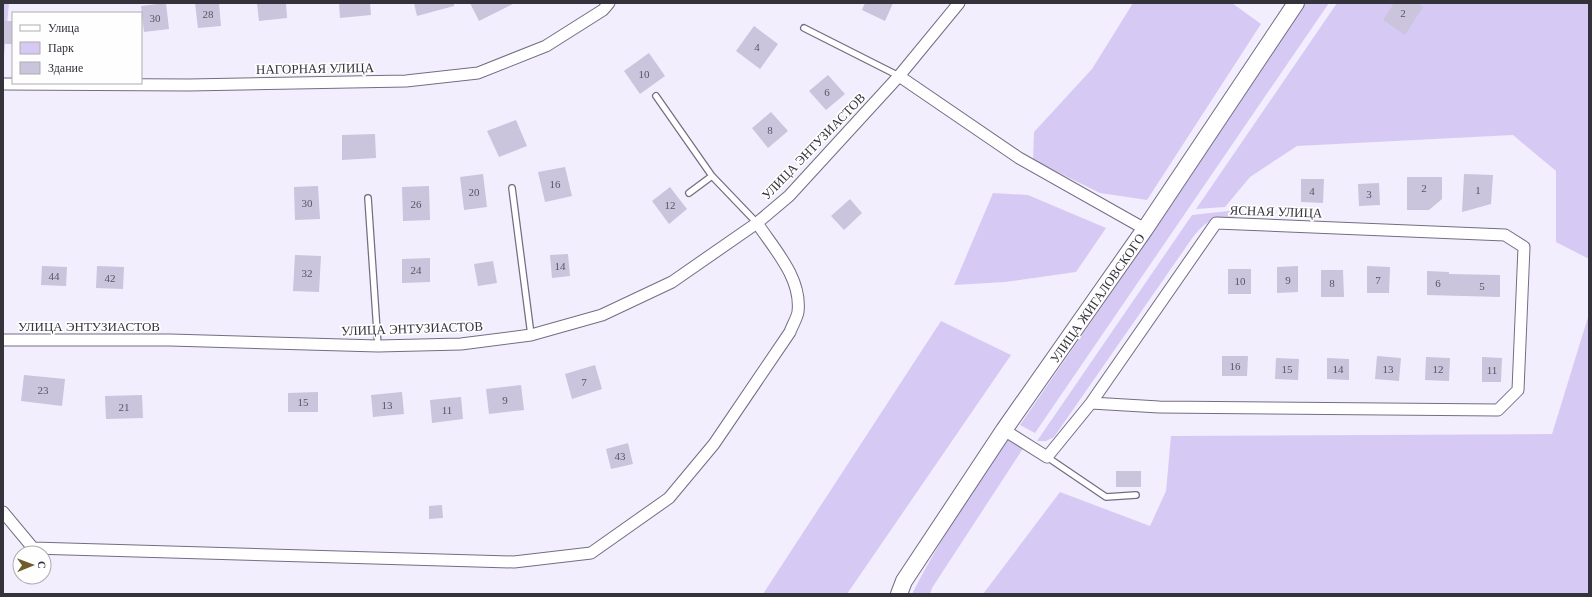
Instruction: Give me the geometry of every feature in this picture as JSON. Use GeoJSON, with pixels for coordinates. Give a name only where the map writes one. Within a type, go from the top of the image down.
{"type":"FeatureCollection","features":[{"type":"Feature","properties":{"kind":"main road","name":"УЛИЦА ЖИГАЛОВСКОГО"},"geometry":{"type":"LineString","coordinates":[[898,594],[904,581],[1004,430],[1145,229],[1296,3]]}},
{"type":"Feature","properties":{"kind":"street","name":"НАГОРНАЯ УЛИЦА"},"geometry":{"type":"LineString","coordinates":[[3,84],[189,85],[406,81],[478,73],[546,46],[603,10],[609,3]]}},
{"type":"Feature","properties":{"kind":"street"},"geometry":{"type":"LineString","coordinates":[[959,3],[899,76],[1019,158],[1145,229]]}},
{"type":"Feature","properties":{"kind":"street","name":"УЛИЦА ЭНТУЗИАСТОВ"},"geometry":{"type":"LineString","coordinates":[[3,340],[170,340],[378,346],[461,344],[531,335],[602,315],[672,282],[756,223],[789,196],[899,76]]}},
{"type":"Feature","properties":{"kind":"street"},"geometry":{"type":"LineString","coordinates":[[3,512],[32,548],[514,562],[591,553],[669,498],[714,444],[790,332],[798,312],[797,291],[790,273],[756,223]]}},
{"type":"Feature","properties":{"kind":"street","name":"ЯСНАЯ УЛИЦА"},"geometry":{"type":"LineString","coordinates":[[1047,457],[1092,403],[1216,223],[1506,235],[1524,247],[1518,390],[1498,410],[1159,407],[1092,403]]}},
{"type":"Feature","properties":{"kind":"street"},"geometry":{"type":"LineString","coordinates":[[1004,430],[1047,457]]}},
{"type":"Feature","properties":{"kind":"lane"},"geometry":{"type":"LineString","coordinates":[[804,28],[899,76]]}},
{"type":"Feature","properties":{"kind":"lane"},"geometry":{"type":"LineString","coordinates":[[656,96],[712,176],[756,223]]}},
{"type":"Feature","properties":{"kind":"lane"},"geometry":{"type":"LineString","coordinates":[[689,193],[712,176]]}},
{"type":"Feature","properties":{"kind":"lane"},"geometry":{"type":"LineString","coordinates":[[512,188],[531,335]]}},
{"type":"Feature","properties":{"kind":"lane"},"geometry":{"type":"LineString","coordinates":[[368,198],[378,346]]}},
{"type":"Feature","properties":{"kind":"lane"},"geometry":{"type":"LineString","coordinates":[[1047,457],[1106,497],[1136,495]]}},
{"type":"Feature","properties":{"kind":"green space"},"geometry":{"type":"Polygon","coordinates":[[[3,3],[9,3],[3,67],[3,3]]]}},
{"type":"Feature","properties":{"kind":"green space"},"geometry":{"type":"Polygon","coordinates":[[[1133,3],[1232,3],[1261,24],[1147,200],[1100,193],[1033,160],[1034,132],[1092,69],[1133,3]]]}},
{"type":"Feature","properties":{"kind":"green space"},"geometry":{"type":"Polygon","coordinates":[[[1306,3],[1329,3],[1035,433],[1020,425],[1149,238],[1306,3]]]}},
{"type":"Feature","properties":{"kind":"green space"},"geometry":{"type":"Polygon","coordinates":[[[1337,3],[1589,3],[1589,259],[1556,242],[1556,171],[1513,135],[1297,146],[1250,177],[1225,207],[1196,209],[1337,3]]]}},
{"type":"Feature","properties":{"kind":"green space"},"geometry":{"type":"Polygon","coordinates":[[[993,193],[1028,195],[1106,228],[1076,272],[1005,282],[954,285],[993,193]]]}},
{"type":"Feature","properties":{"kind":"green space"},"geometry":{"type":"Polygon","coordinates":[[[1237,210],[1236,220],[1211,221],[1203,226],[1193,237],[1054,437],[1046,441],[1037,441],[1192,215],[1237,210]]]}},
{"type":"Feature","properties":{"kind":"green space"},"geometry":{"type":"Polygon","coordinates":[[[1589,314],[1589,594],[983,594],[1060,492],[1150,526],[1166,491],[1171,436],[1552,434],[1589,314]]]}},
{"type":"Feature","properties":{"kind":"green space"},"geometry":{"type":"Polygon","coordinates":[[[941,321],[1011,355],[847,594],[763,594],[941,321]]]}},
{"type":"Feature","properties":{"kind":"green space"},"geometry":{"type":"Polygon","coordinates":[[[1011,439],[1024,447],[932,588],[930,594],[912,594],[945,535],[1004,441],[1011,439]]]}},
{"type":"Feature","properties":{"kind":"building"},"geometry":{"type":"Polygon","coordinates":[[[166,3],[169,29],[144,32],[141,6],[166,3]]]}},
{"type":"Feature","properties":{"kind":"building"},"geometry":{"type":"Polygon","coordinates":[[[195,3],[219,3],[221,26],[198,28],[195,3]]]}},
{"type":"Feature","properties":{"kind":"building"},"geometry":{"type":"Polygon","coordinates":[[[257,3],[286,3],[287,18],[259,21],[257,3]]]}},
{"type":"Feature","properties":{"kind":"building"},"geometry":{"type":"Polygon","coordinates":[[[339,3],[370,3],[371,15],[340,18],[339,3]]]}},
{"type":"Feature","properties":{"kind":"building"},"geometry":{"type":"Polygon","coordinates":[[[414,3],[454,3],[454,6],[417,16],[414,3]]]}},
{"type":"Feature","properties":{"kind":"building"},"geometry":{"type":"Polygon","coordinates":[[[470,3],[515,3],[479,21],[470,3]]]}},
{"type":"Feature","properties":{"kind":"building"},"geometry":{"type":"Polygon","coordinates":[[[865,3],[893,3],[885,21],[862,10],[865,3]]]}},
{"type":"Feature","properties":{"kind":"building"},"geometry":{"type":"Polygon","coordinates":[[[1394,3],[1418,3],[1423,7],[1405,35],[1383,20],[1394,3]]]}},
{"type":"Feature","properties":{"kind":"building"},"geometry":{"type":"Polygon","coordinates":[[[3,21],[12,21],[12,44],[3,44],[3,21]]]}},
{"type":"Feature","properties":{"kind":"building"},"geometry":{"type":"Polygon","coordinates":[[[754,26],[778,44],[760,69],[736,51],[754,26]]]}},
{"type":"Feature","properties":{"kind":"building"},"geometry":{"type":"Polygon","coordinates":[[[649,53],[665,76],[640,94],[624,71],[649,53]]]}},
{"type":"Feature","properties":{"kind":"building"},"geometry":{"type":"Polygon","coordinates":[[[828,75],[845,94],[826,110],[809,91],[828,75]]]}},
{"type":"Feature","properties":{"kind":"building"},"geometry":{"type":"Polygon","coordinates":[[[771,112],[788,131],[768,148],[752,128],[771,112]]]}},
{"type":"Feature","properties":{"kind":"building"},"geometry":{"type":"Polygon","coordinates":[[[516,120],[527,146],[499,157],[487,131],[516,120]]]}},
{"type":"Feature","properties":{"kind":"building"},"geometry":{"type":"Polygon","coordinates":[[[375,134],[376,158],[342,160],[342,135],[375,134]]]}},
{"type":"Feature","properties":{"kind":"building"},"geometry":{"type":"Polygon","coordinates":[[[565,167],[572,196],[545,202],[538,172],[565,167]]]}},
{"type":"Feature","properties":{"kind":"building"},"geometry":{"type":"Polygon","coordinates":[[[483,174],[487,207],[464,210],[460,177],[483,174]]]}},
{"type":"Feature","properties":{"kind":"building"},"geometry":{"type":"Polygon","coordinates":[[[1464,174],[1493,175],[1491,204],[1462,212],[1464,174]]]}},
{"type":"Feature","properties":{"kind":"building"},"geometry":{"type":"Polygon","coordinates":[[[1407,177],[1442,177],[1442,199],[1429,210],[1407,210],[1407,177]]]}},
{"type":"Feature","properties":{"kind":"building"},"geometry":{"type":"Polygon","coordinates":[[[1301,179],[1324,179],[1323,203],[1301,202],[1301,179]]]}},
{"type":"Feature","properties":{"kind":"building"},"geometry":{"type":"Polygon","coordinates":[[[1379,183],[1380,205],[1359,206],[1358,184],[1379,183]]]}},
{"type":"Feature","properties":{"kind":"building"},"geometry":{"type":"Polygon","coordinates":[[[318,186],[320,219],[295,220],[294,187],[318,186]]]}},
{"type":"Feature","properties":{"kind":"building"},"geometry":{"type":"Polygon","coordinates":[[[429,186],[430,220],[403,221],[402,187],[429,186]]]}},
{"type":"Feature","properties":{"kind":"building"},"geometry":{"type":"Polygon","coordinates":[[[670,187],[687,209],[669,224],[652,201],[670,187]]]}},
{"type":"Feature","properties":{"kind":"building"},"geometry":{"type":"Polygon","coordinates":[[[850,199],[862,213],[844,230],[831,216],[850,199]]]}},
{"type":"Feature","properties":{"kind":"building"},"geometry":{"type":"Polygon","coordinates":[[[568,254],[570,276],[552,278],[550,255],[568,254]]]}},
{"type":"Feature","properties":{"kind":"building"},"geometry":{"type":"Polygon","coordinates":[[[295,255],[321,256],[319,292],[293,291],[295,255]]]}},
{"type":"Feature","properties":{"kind":"building"},"geometry":{"type":"Polygon","coordinates":[[[430,258],[430,282],[402,283],[402,259],[430,258]]]}},
{"type":"Feature","properties":{"kind":"building"},"geometry":{"type":"Polygon","coordinates":[[[493,261],[497,283],[478,286],[474,264],[493,261]]]}},
{"type":"Feature","properties":{"kind":"building"},"geometry":{"type":"Polygon","coordinates":[[[42,266],[67,267],[66,286],[41,285],[42,266]]]}},
{"type":"Feature","properties":{"kind":"building"},"geometry":{"type":"Polygon","coordinates":[[[97,266],[124,267],[123,289],[96,288],[97,266]]]}},
{"type":"Feature","properties":{"kind":"building"},"geometry":{"type":"Polygon","coordinates":[[[1298,266],[1298,292],[1277,293],[1277,267],[1298,266]]]}},
{"type":"Feature","properties":{"kind":"building"},"geometry":{"type":"Polygon","coordinates":[[[1367,266],[1390,267],[1389,293],[1367,293],[1367,266]]]}},
{"type":"Feature","properties":{"kind":"building"},"geometry":{"type":"Polygon","coordinates":[[[1228,269],[1251,269],[1251,294],[1228,294],[1228,269]]]}},
{"type":"Feature","properties":{"kind":"building"},"geometry":{"type":"Polygon","coordinates":[[[1321,270],[1343,270],[1344,297],[1321,297],[1321,270]]]}},
{"type":"Feature","properties":{"kind":"building"},"geometry":{"type":"Polygon","coordinates":[[[1427,271],[1449,272],[1449,274],[1500,275],[1500,297],[1427,295],[1427,271]]]}},
{"type":"Feature","properties":{"kind":"building"},"geometry":{"type":"Polygon","coordinates":[[[1222,356],[1248,356],[1247,376],[1222,376],[1222,356]]]}},
{"type":"Feature","properties":{"kind":"building"},"geometry":{"type":"Polygon","coordinates":[[[1377,356],[1401,358],[1399,381],[1375,379],[1377,356]]]}},
{"type":"Feature","properties":{"kind":"building"},"geometry":{"type":"Polygon","coordinates":[[[1426,357],[1450,358],[1449,381],[1425,380],[1426,357]]]}},
{"type":"Feature","properties":{"kind":"building"},"geometry":{"type":"Polygon","coordinates":[[[1482,357],[1502,358],[1501,382],[1482,382],[1482,357]]]}},
{"type":"Feature","properties":{"kind":"building"},"geometry":{"type":"Polygon","coordinates":[[[1276,358],[1299,359],[1298,380],[1275,379],[1276,358]]]}},
{"type":"Feature","properties":{"kind":"building"},"geometry":{"type":"Polygon","coordinates":[[[1327,358],[1349,359],[1349,380],[1327,379],[1327,358]]]}},
{"type":"Feature","properties":{"kind":"building"},"geometry":{"type":"Polygon","coordinates":[[[595,365],[602,389],[572,399],[565,374],[595,365]]]}},
{"type":"Feature","properties":{"kind":"building"},"geometry":{"type":"Polygon","coordinates":[[[24,375],[65,379],[62,406],[21,401],[24,375]]]}},
{"type":"Feature","properties":{"kind":"building"},"geometry":{"type":"Polygon","coordinates":[[[521,385],[524,410],[489,414],[486,389],[521,385]]]}},
{"type":"Feature","properties":{"kind":"building"},"geometry":{"type":"Polygon","coordinates":[[[318,392],[318,412],[288,412],[288,393],[318,392]]]}},
{"type":"Feature","properties":{"kind":"building"},"geometry":{"type":"Polygon","coordinates":[[[402,392],[404,414],[373,417],[371,395],[402,392]]]}},
{"type":"Feature","properties":{"kind":"building"},"geometry":{"type":"Polygon","coordinates":[[[142,395],[143,418],[106,419],[105,396],[142,395]]]}},
{"type":"Feature","properties":{"kind":"building"},"geometry":{"type":"Polygon","coordinates":[[[461,397],[463,419],[432,423],[430,400],[461,397]]]}},
{"type":"Feature","properties":{"kind":"building"},"geometry":{"type":"Polygon","coordinates":[[[628,443],[633,464],[611,469],[606,449],[628,443]]]}},
{"type":"Feature","properties":{"kind":"building"},"geometry":{"type":"Polygon","coordinates":[[[1116,471],[1141,471],[1141,487],[1116,487],[1116,471]]]}},
{"type":"Feature","properties":{"kind":"building"},"geometry":{"type":"Polygon","coordinates":[[[442,505],[443,518],[429,519],[429,506],[442,505]]]}}]}
